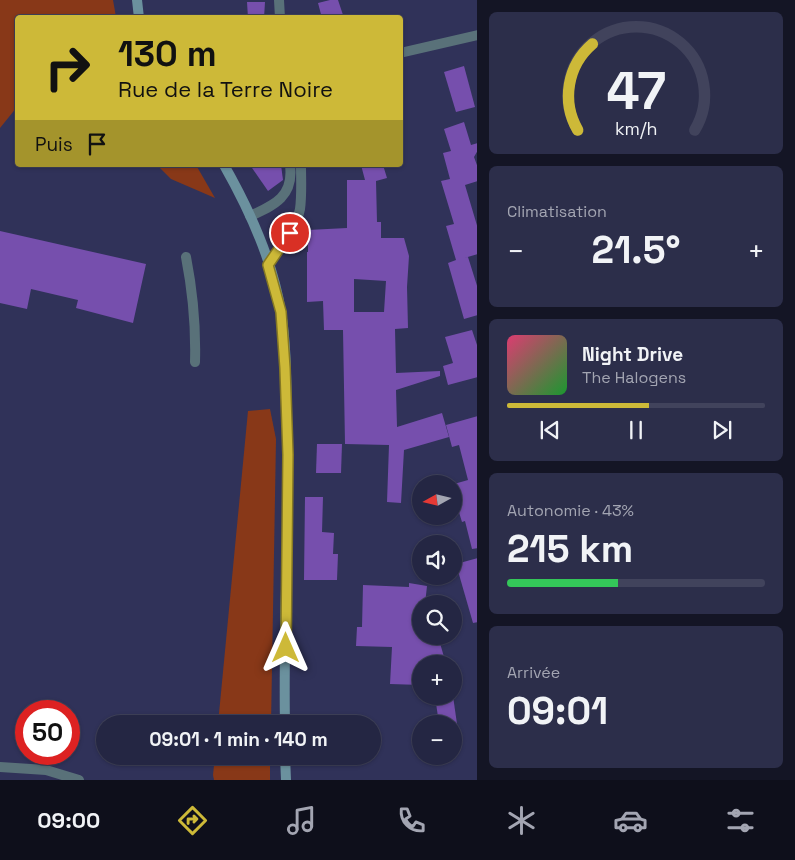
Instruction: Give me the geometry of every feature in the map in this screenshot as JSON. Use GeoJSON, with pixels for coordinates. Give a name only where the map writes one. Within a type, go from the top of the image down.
{"type":"FeatureCollection","features":[{"type":"Feature","properties":{"kind":"main road"},"geometry":{"type":"LineString","coordinates":[[137,0],[140,15]]}},
{"type":"Feature","properties":{"kind":"main road"},"geometry":{"type":"LineString","coordinates":[[225,167],[242,196],[250,216],[268,265],[281,312],[288,455],[285,715]]}},
{"type":"Feature","properties":{"kind":"main road"},"geometry":{"type":"LineString","coordinates":[[285,765],[286,780]]}},
{"type":"Feature","properties":{"kind":"street"},"geometry":{"type":"LineString","coordinates":[[279,0],[280,15]]}},
{"type":"Feature","properties":{"kind":"street"},"geometry":{"type":"LineString","coordinates":[[403,53],[477,34]]}},
{"type":"Feature","properties":{"kind":"street"},"geometry":{"type":"LineString","coordinates":[[250,216],[266,209],[282,198],[288,190],[290,167]]}},
{"type":"Feature","properties":{"kind":"street"},"geometry":{"type":"LineString","coordinates":[[268,265],[296,221],[300,208],[301,167]]}},
{"type":"Feature","properties":{"kind":"street"},"geometry":{"type":"LineString","coordinates":[[186,258],[194,300],[196,324],[195,362]]}},
{"type":"Feature","properties":{"kind":"street"},"geometry":{"type":"LineString","coordinates":[[0,767],[46,770],[79,780]]}},
{"type":"Feature","properties":{"kind":"shaded area"},"geometry":{"type":"Polygon","coordinates":[[[0,0],[113,0],[116,15],[15,15],[15,109],[0,128],[0,0]]]}},
{"type":"Feature","properties":{"kind":"shaded area"},"geometry":{"type":"Polygon","coordinates":[[[159,167],[197,167],[215,198],[171,179],[159,167]]]}},
{"type":"Feature","properties":{"kind":"shaded area"},"geometry":{"type":"Polygon","coordinates":[[[270,409],[276,439],[271,715],[219,715],[248,411],[270,409]]]}},
{"type":"Feature","properties":{"kind":"shaded area"},"geometry":{"type":"Polygon","coordinates":[[[214,765],[270,765],[270,780],[214,780],[214,765]]]}},
{"type":"Feature","properties":{"kind":"building"},"geometry":{"type":"Polygon","coordinates":[[[338,0],[343,15],[321,15],[318,3],[338,0]]]}},
{"type":"Feature","properties":{"kind":"building"},"geometry":{"type":"Polygon","coordinates":[[[247,2],[265,2],[264,15],[248,15],[247,2]]]}},
{"type":"Feature","properties":{"kind":"building"},"geometry":{"type":"Polygon","coordinates":[[[464,66],[475,107],[456,112],[444,72],[464,66]]]}},
{"type":"Feature","properties":{"kind":"building"},"geometry":{"type":"Polygon","coordinates":[[[464,122],[471,145],[477,143],[477,152],[474,157],[477,165],[477,181],[465,185],[477,226],[477,254],[461,259],[468,257],[477,286],[477,315],[464,319],[448,263],[456,260],[446,226],[454,224],[441,181],[450,179],[443,153],[451,151],[444,129],[464,122]]]}},
{"type":"Feature","properties":{"kind":"building"},"geometry":{"type":"Polygon","coordinates":[[[251,167],[281,167],[283,180],[268,191],[251,167]]]}},
{"type":"Feature","properties":{"kind":"building"},"geometry":{"type":"Polygon","coordinates":[[[362,167],[384,167],[387,178],[376,181],[377,222],[381,222],[381,238],[404,238],[409,256],[407,287],[408,328],[395,329],[396,373],[440,371],[440,376],[396,390],[397,427],[442,413],[449,437],[404,450],[401,503],[387,502],[389,445],[345,444],[343,330],[324,330],[323,301],[307,302],[308,230],[347,228],[347,180],[365,180],[362,167]],[[354,279],[354,312],[384,312],[386,281],[354,279]]]}},
{"type":"Feature","properties":{"kind":"building"},"geometry":{"type":"Polygon","coordinates":[[[0,231],[146,264],[133,323],[76,308],[78,300],[31,289],[27,309],[0,303],[0,231]]]}},
{"type":"Feature","properties":{"kind":"building"},"geometry":{"type":"Polygon","coordinates":[[[472,330],[477,345],[477,377],[448,385],[443,366],[453,363],[445,337],[472,330]]]}},
{"type":"Feature","properties":{"kind":"building"},"geometry":{"type":"Polygon","coordinates":[[[477,416],[477,548],[472,549],[465,521],[462,522],[462,482],[468,480],[459,445],[452,447],[446,425],[477,416]]]}},
{"type":"Feature","properties":{"kind":"building"},"geometry":{"type":"Polygon","coordinates":[[[317,444],[342,444],[341,473],[316,473],[317,444]]]}},
{"type":"Feature","properties":{"kind":"building"},"geometry":{"type":"Polygon","coordinates":[[[305,497],[323,497],[322,532],[334,533],[333,554],[338,554],[337,580],[304,580],[305,497]]]}},
{"type":"Feature","properties":{"kind":"building"},"geometry":{"type":"Polygon","coordinates":[[[477,558],[477,622],[473,623],[462,585],[462,562],[477,558]]]}},
{"type":"Feature","properties":{"kind":"building"},"geometry":{"type":"Polygon","coordinates":[[[409,583],[427,586],[426,595],[412,595],[412,645],[441,645],[443,655],[412,655],[412,685],[390,684],[392,647],[356,646],[357,627],[362,627],[363,585],[409,587],[409,583]]]}},
{"type":"Feature","properties":{"kind":"building"},"geometry":{"type":"Polygon","coordinates":[[[436,705],[454,705],[456,715],[438,715],[436,705]]]}},
{"type":"Feature","properties":{"kind":"route"},"geometry":{"type":"LineString","coordinates":[[286,648],[288,455],[284,339],[281,312],[268,265],[290,233]]}}]}
